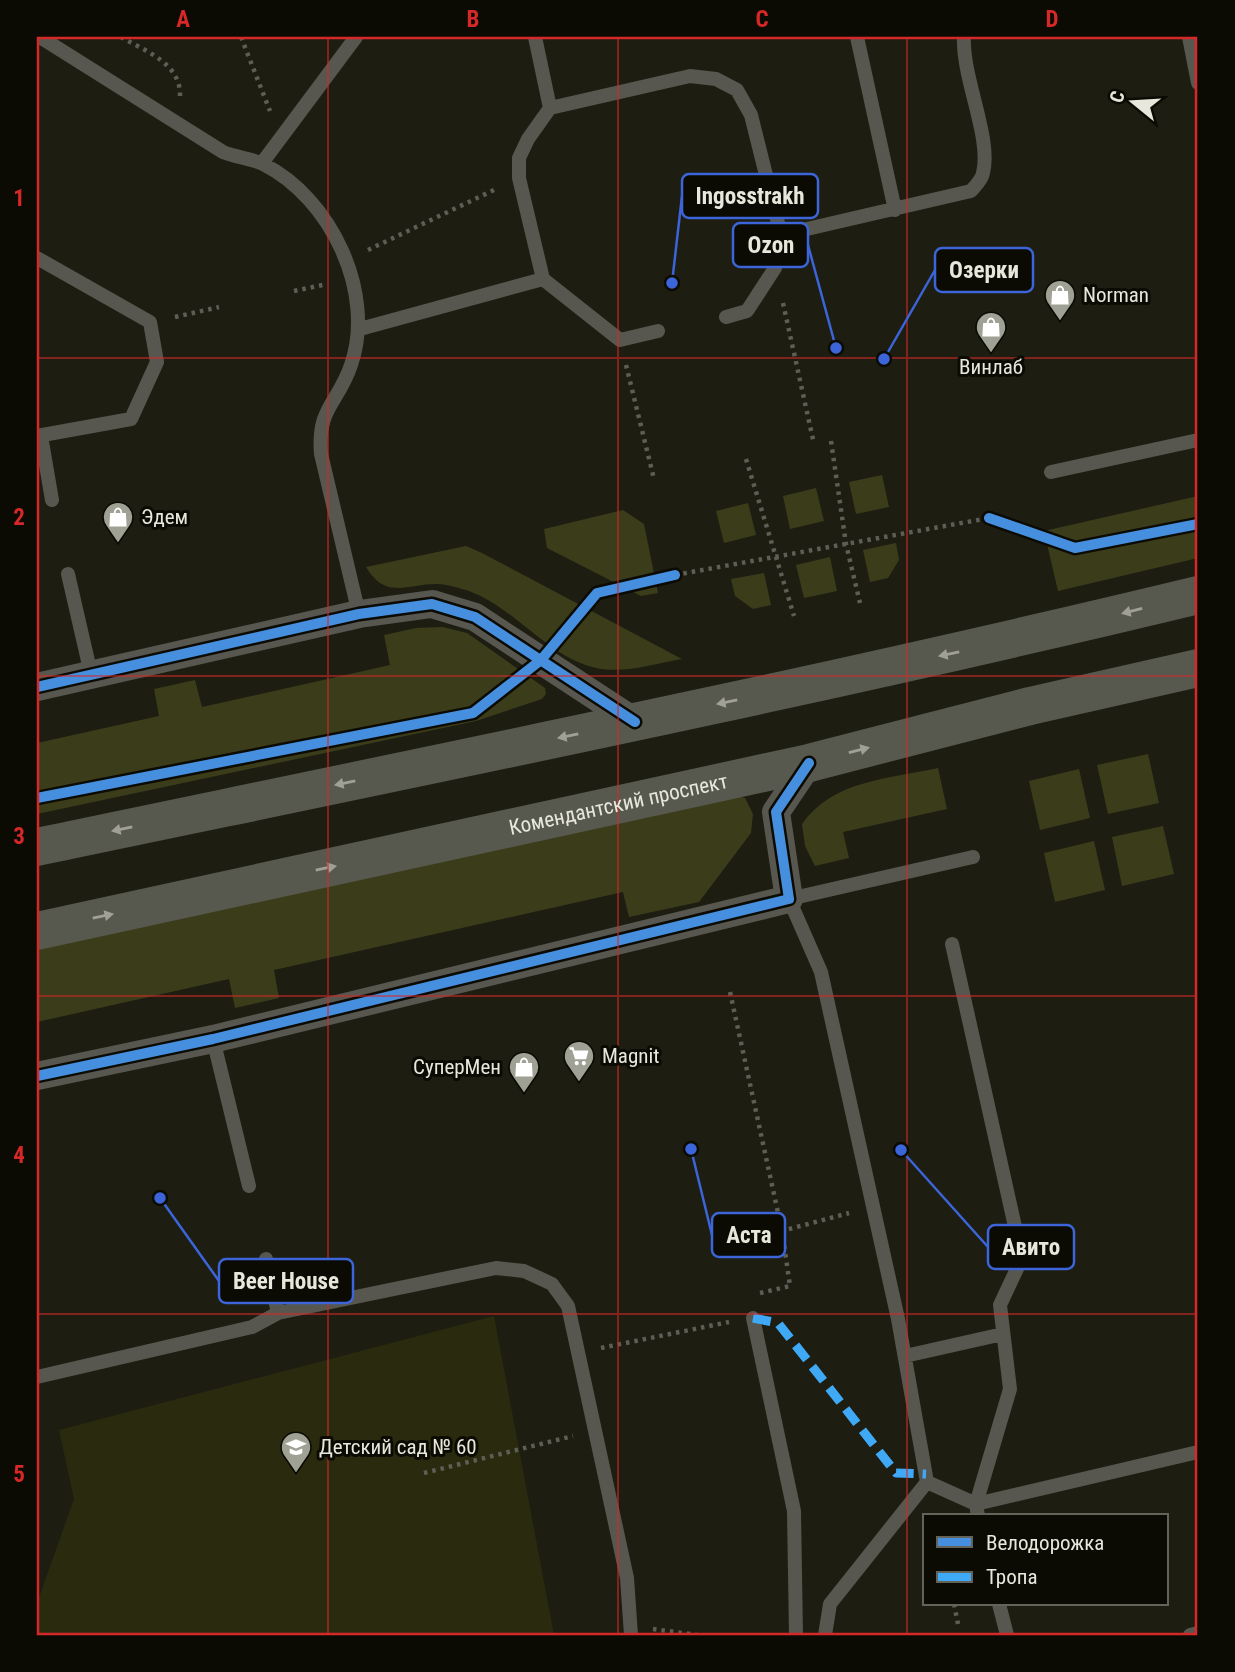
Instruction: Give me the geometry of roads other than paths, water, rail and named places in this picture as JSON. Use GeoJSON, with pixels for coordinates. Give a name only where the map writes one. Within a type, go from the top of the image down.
{"type":"FeatureCollection","features":[{"type":"Feature","properties":{"kind":"main road"},"geometry":{"type":"LineString","coordinates":[[37,847],[635,722],[1016,639],[1198,596]]}},
{"type":"Feature","properties":{"kind":"main road","name":"Комендантский проспект"},"geometry":{"type":"LineString","coordinates":[[37,931],[809,763],[1030,706],[1198,668]]}},
{"type":"Feature","properties":{"kind":"street"},"geometry":{"type":"LineString","coordinates":[[37,687],[359,614],[432,604],[466,613],[635,722]]}},
{"type":"Feature","properties":{"kind":"street"},"geometry":{"type":"LineString","coordinates":[[37,1076],[213,1039],[789,899],[776,812],[809,763]]}},
{"type":"Feature","properties":{"kind":"lane"},"geometry":{"type":"LineString","coordinates":[[40,37],[223,152],[262,163],[306,196],[331,227],[351,279],[360,329],[351,367],[326,409],[319,430],[321,454],[359,614]]}},
{"type":"Feature","properties":{"kind":"lane"},"geometry":{"type":"LineString","coordinates":[[262,163],[356,37]]}},
{"type":"Feature","properties":{"kind":"lane"},"geometry":{"type":"LineString","coordinates":[[535,37],[550,108]]}},
{"type":"Feature","properties":{"kind":"lane"},"geometry":{"type":"LineString","coordinates":[[857,37],[895,211]]}},
{"type":"Feature","properties":{"kind":"lane"},"geometry":{"type":"LineString","coordinates":[[781,235],[957,197],[971,191],[983,176],[985,157],[964,59],[964,37]]}},
{"type":"Feature","properties":{"kind":"lane"},"geometry":{"type":"LineString","coordinates":[[1189,37],[1198,83]]}},
{"type":"Feature","properties":{"kind":"lane"},"geometry":{"type":"LineString","coordinates":[[658,331],[620,340],[542,279],[519,178],[519,158],[528,139],[550,108],[690,76],[716,79],[737,90],[751,115],[781,235],[775,268],[747,311],[726,317]]}},
{"type":"Feature","properties":{"kind":"lane"},"geometry":{"type":"LineString","coordinates":[[37,258],[150,322],[157,362],[131,419],[39,436],[52,500]]}},
{"type":"Feature","properties":{"kind":"lane"},"geometry":{"type":"LineString","coordinates":[[360,329],[542,279]]}},
{"type":"Feature","properties":{"kind":"lane"},"geometry":{"type":"LineString","coordinates":[[1051,472],[1198,440]]}},
{"type":"Feature","properties":{"kind":"lane"},"geometry":{"type":"LineString","coordinates":[[68,573],[91,674]]}},
{"type":"Feature","properties":{"kind":"lane"},"geometry":{"type":"LineString","coordinates":[[825,1635],[830,1604],[927,1482],[905,1356],[874,1206],[821,972],[789,899],[973,857]]}},
{"type":"Feature","properties":{"kind":"lane"},"geometry":{"type":"LineString","coordinates":[[953,944],[1022,1258],[1000,1305],[1010,1389],[977,1510]]}},
{"type":"Feature","properties":{"kind":"lane"},"geometry":{"type":"LineString","coordinates":[[213,1039],[249,1186]]}},
{"type":"Feature","properties":{"kind":"lane"},"geometry":{"type":"LineString","coordinates":[[266,1259],[278,1313]]}},
{"type":"Feature","properties":{"kind":"lane"},"geometry":{"type":"LineString","coordinates":[[37,1377],[252,1328],[278,1313],[496,1268],[524,1271],[551,1284],[568,1306],[627,1578],[631,1630]]}},
{"type":"Feature","properties":{"kind":"lane"},"geometry":{"type":"LineString","coordinates":[[753,1318],[794,1511],[796,1635]]}},
{"type":"Feature","properties":{"kind":"lane"},"geometry":{"type":"LineString","coordinates":[[905,1356],[1003,1334]]}},
{"type":"Feature","properties":{"kind":"lane"},"geometry":{"type":"LineString","coordinates":[[927,1482],[977,1510],[1198,1452]]}},
{"type":"Feature","properties":{"kind":"lane"},"geometry":{"type":"LineString","coordinates":[[1000,1606],[1007,1635]]}},
{"type":"Feature","properties":{"kind":"lane"},"geometry":{"type":"LineString","coordinates":[[1190,1635],[1198,1633]]}},
{"type":"Feature","properties":{"kind":"place","name":"Ingosstrakh"},"geometry":{"type":"Point","coordinates":[672,283]}},
{"type":"Feature","properties":{"kind":"place","name":"Norman"},"geometry":{"type":"Point","coordinates":[1060,322]}},
{"type":"Feature","properties":{"kind":"place","name":"Ozon"},"geometry":{"type":"Point","coordinates":[836,348]}},
{"type":"Feature","properties":{"kind":"place","name":"Винлаб"},"geometry":{"type":"Point","coordinates":[991,354]}},
{"type":"Feature","properties":{"kind":"place","name":"Озерки"},"geometry":{"type":"Point","coordinates":[884,359]}},
{"type":"Feature","properties":{"kind":"place","name":"Эдем"},"geometry":{"type":"Point","coordinates":[118,544]}},
{"type":"Feature","properties":{"kind":"place","name":"Magnit"},"geometry":{"type":"Point","coordinates":[579,1083]}},
{"type":"Feature","properties":{"kind":"place","name":"СуперМен"},"geometry":{"type":"Point","coordinates":[524,1094]}},
{"type":"Feature","properties":{"kind":"place","name":"Аста"},"geometry":{"type":"Point","coordinates":[691,1149]}},
{"type":"Feature","properties":{"kind":"place","name":"Авито"},"geometry":{"type":"Point","coordinates":[901,1150]}},
{"type":"Feature","properties":{"kind":"place","name":"Beer House"},"geometry":{"type":"Point","coordinates":[160,1198]}},
{"type":"Feature","properties":{"kind":"place","name":"Детский сад № 60"},"geometry":{"type":"Point","coordinates":[296,1474]}}]}
